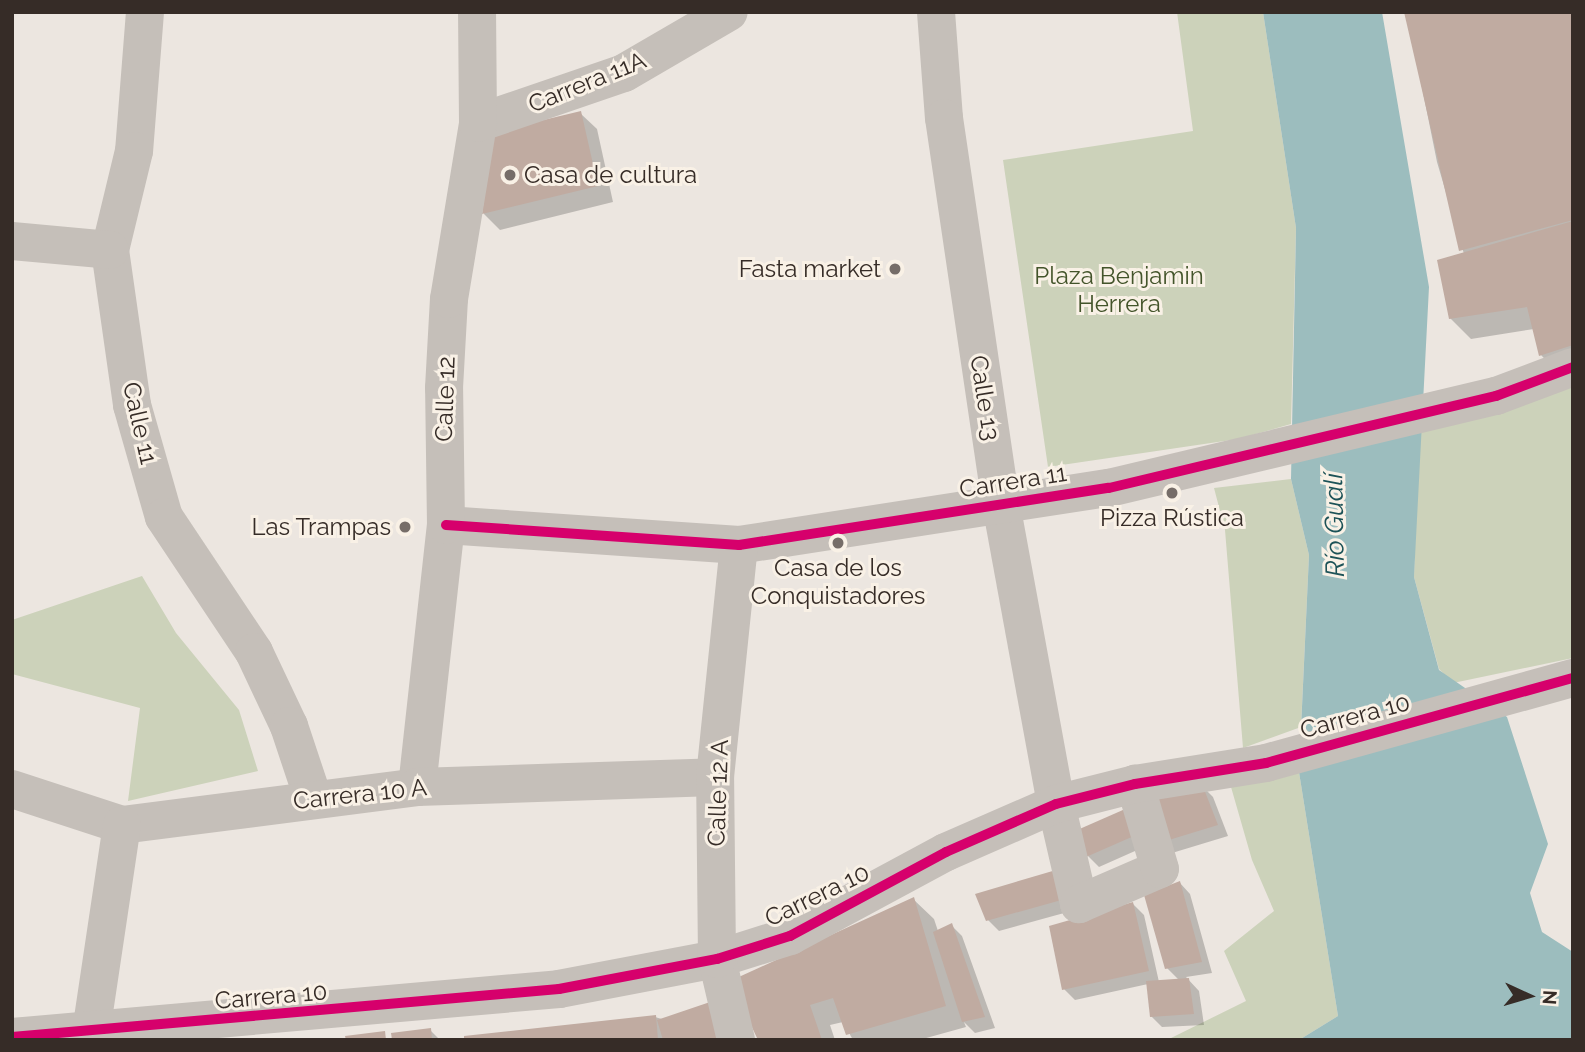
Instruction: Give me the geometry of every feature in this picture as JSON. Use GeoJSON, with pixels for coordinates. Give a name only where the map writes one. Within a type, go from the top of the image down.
{"type":"FeatureCollection","features":[{"type":"Feature","properties":{"kind":"street","name":"Calle 11"},"geometry":{"type":"LineString","coordinates":[[145,12],[134,152],[110,250],[132,405],[164,517],[254,652],[289,726],[313,798]]}},
{"type":"Feature","properties":{"kind":"street","name":"Calle 12"},"geometry":{"type":"LineString","coordinates":[[417,787],[446,525],[444,402],[449,299],[478,124],[477,12]]}},
{"type":"Feature","properties":{"kind":"street","name":"Carrera 11A"},"geometry":{"type":"LineString","coordinates":[[478,124],[624,72],[729,12]]}},
{"type":"Feature","properties":{"kind":"street","name":"Calle 13"},"geometry":{"type":"LineString","coordinates":[[936,12],[944,118],[1001,504],[1056,804],[1079,904],[1160,869],[1135,784]]}},
{"type":"Feature","properties":{"kind":"street"},"geometry":{"type":"LineString","coordinates":[[12,241],[110,250]]}},
{"type":"Feature","properties":{"kind":"street","name":"Carrera 11"},"geometry":{"type":"LineString","coordinates":[[446,525],[739,545],[1001,504],[1189,470],[1496,396],[1573,367]]}},
{"type":"Feature","properties":{"kind":"street","name":"Calle 12 A"},"geometry":{"type":"LineString","coordinates":[[736,1040],[717,959],[715,777],[739,545]]}},
{"type":"Feature","properties":{"kind":"street","name":"Carrera 10"},"geometry":{"type":"LineString","coordinates":[[12,1038],[559,989],[717,959],[790,936],[946,852],[1056,804],[1135,784],[1266,763],[1573,678]]}},
{"type":"Feature","properties":{"kind":"street","name":"Carrera 10 A"},"geometry":{"type":"LineString","coordinates":[[12,789],[122,825],[313,798],[417,787],[715,777]]}},
{"type":"Feature","properties":{"kind":"street"},"geometry":{"type":"LineString","coordinates":[[91,1032],[122,825]]}},
{"type":"Feature","properties":{"kind":"green space","name":"Plaza Benjamin Herrera"},"geometry":{"type":"Polygon","coordinates":[[[1177,12],[1263,12],[1296,228],[1291,424],[1238,439],[1048,467],[1003,160],[1193,131],[1177,12]]]}},
{"type":"Feature","properties":{"kind":"green space"},"geometry":{"type":"Polygon","coordinates":[[[1573,374],[1573,658],[1453,683],[1439,669],[1414,577],[1419,422],[1573,374]]]}},
{"type":"Feature","properties":{"kind":"green space"},"geometry":{"type":"Polygon","coordinates":[[[1291,479],[1309,555],[1301,727],[1243,748],[1225,530],[1214,488],[1291,479]]]}},
{"type":"Feature","properties":{"kind":"green space"},"geometry":{"type":"Polygon","coordinates":[[[142,576],[176,633],[239,710],[258,771],[128,801],[140,708],[12,674],[12,620],[142,576]]]}},
{"type":"Feature","properties":{"kind":"green space"},"geometry":{"type":"Polygon","coordinates":[[[1299,772],[1338,1016],[1299,1040],[1167,1040],[1246,1001],[1224,951],[1274,911],[1252,860],[1231,787],[1299,772]]]}},
{"type":"Feature","properties":{"kind":"water","name":"Río Gualí"},"geometry":{"type":"Polygon","coordinates":[[[1263,12],[1382,12],[1429,287],[1414,577],[1439,670],[1507,717],[1548,844],[1530,893],[1542,932],[1573,952],[1573,1040],[1299,1040],[1338,1016],[1299,772],[1309,555],[1291,479],[1296,228],[1263,12]]]}},
{"type":"Feature","properties":{"kind":"building"},"geometry":{"type":"Polygon","coordinates":[[[1404,12],[1573,12],[1573,220],[1459,251],[1404,12]]]}},
{"type":"Feature","properties":{"kind":"building"},"geometry":{"type":"Polygon","coordinates":[[[581,111],[598,186],[482,214],[493,132],[581,111]]]}},
{"type":"Feature","properties":{"kind":"building"},"geometry":{"type":"Polygon","coordinates":[[[1573,221],[1573,345],[1539,356],[1527,307],[1449,319],[1437,260],[1573,221]]]}},
{"type":"Feature","properties":{"kind":"building"},"geometry":{"type":"Polygon","coordinates":[[[1202,784],[1218,825],[1159,843],[1146,803],[1202,784]]]}},
{"type":"Feature","properties":{"kind":"building"},"geometry":{"type":"Polygon","coordinates":[[[1132,806],[1143,832],[1086,857],[1075,831],[1132,806]]]}},
{"type":"Feature","properties":{"kind":"building"},"geometry":{"type":"Polygon","coordinates":[[[1056,870],[1065,899],[986,921],[975,894],[1056,870]]]}},
{"type":"Feature","properties":{"kind":"building"},"geometry":{"type":"Polygon","coordinates":[[[1180,881],[1202,962],[1165,969],[1144,895],[1180,881]]]}},
{"type":"Feature","properties":{"kind":"building"},"geometry":{"type":"Polygon","coordinates":[[[914,897],[946,1006],[846,1035],[833,998],[810,1005],[822,1040],[758,1040],[730,981],[914,897]]]}},
{"type":"Feature","properties":{"kind":"building"},"geometry":{"type":"Polygon","coordinates":[[[1133,902],[1149,971],[1062,990],[1049,926],[1133,902]]]}},
{"type":"Feature","properties":{"kind":"building"},"geometry":{"type":"Polygon","coordinates":[[[952,923],[985,1017],[962,1022],[933,932],[952,923]]]}},
{"type":"Feature","properties":{"kind":"building"},"geometry":{"type":"Polygon","coordinates":[[[1189,978],[1194,1014],[1150,1017],[1146,981],[1189,978]]]}},
{"type":"Feature","properties":{"kind":"building"},"geometry":{"type":"Polygon","coordinates":[[[713,1001],[727,1040],[663,1040],[657,1020],[713,1001]]]}},
{"type":"Feature","properties":{"kind":"building"},"geometry":{"type":"Polygon","coordinates":[[[656,1015],[658,1040],[464,1040],[464,1036],[656,1015]]]}},
{"type":"Feature","properties":{"kind":"building"},"geometry":{"type":"Polygon","coordinates":[[[431,1028],[432,1040],[392,1040],[391,1033],[431,1028]]]}},
{"type":"Feature","properties":{"kind":"building"},"geometry":{"type":"Polygon","coordinates":[[[385,1031],[386,1040],[346,1040],[345,1036],[385,1031]]]}},
{"type":"Feature","properties":{"kind":"cycle path"},"geometry":{"type":"LineString","coordinates":[[446,525],[739,545],[1109,488],[1496,396],[1573,367]]}},
{"type":"Feature","properties":{"kind":"cycle path"},"geometry":{"type":"LineString","coordinates":[[12,1037],[559,989],[717,959],[790,936],[946,852],[1056,804],[1135,784],[1266,763],[1573,678]]}},
{"type":"Feature","properties":{"kind":"place","name":"Casa de cultura"},"geometry":{"type":"Point","coordinates":[510,175]}},
{"type":"Feature","properties":{"kind":"place","name":"Fasta market"},"geometry":{"type":"Point","coordinates":[895,269]}},
{"type":"Feature","properties":{"kind":"place","name":"Pizza Rústica"},"geometry":{"type":"Point","coordinates":[1172,493]}},
{"type":"Feature","properties":{"kind":"place","name":"Las Trampas"},"geometry":{"type":"Point","coordinates":[405,527]}},
{"type":"Feature","properties":{"kind":"place","name":"Casa de los Conquistadores"},"geometry":{"type":"Point","coordinates":[838,543]}}]}
